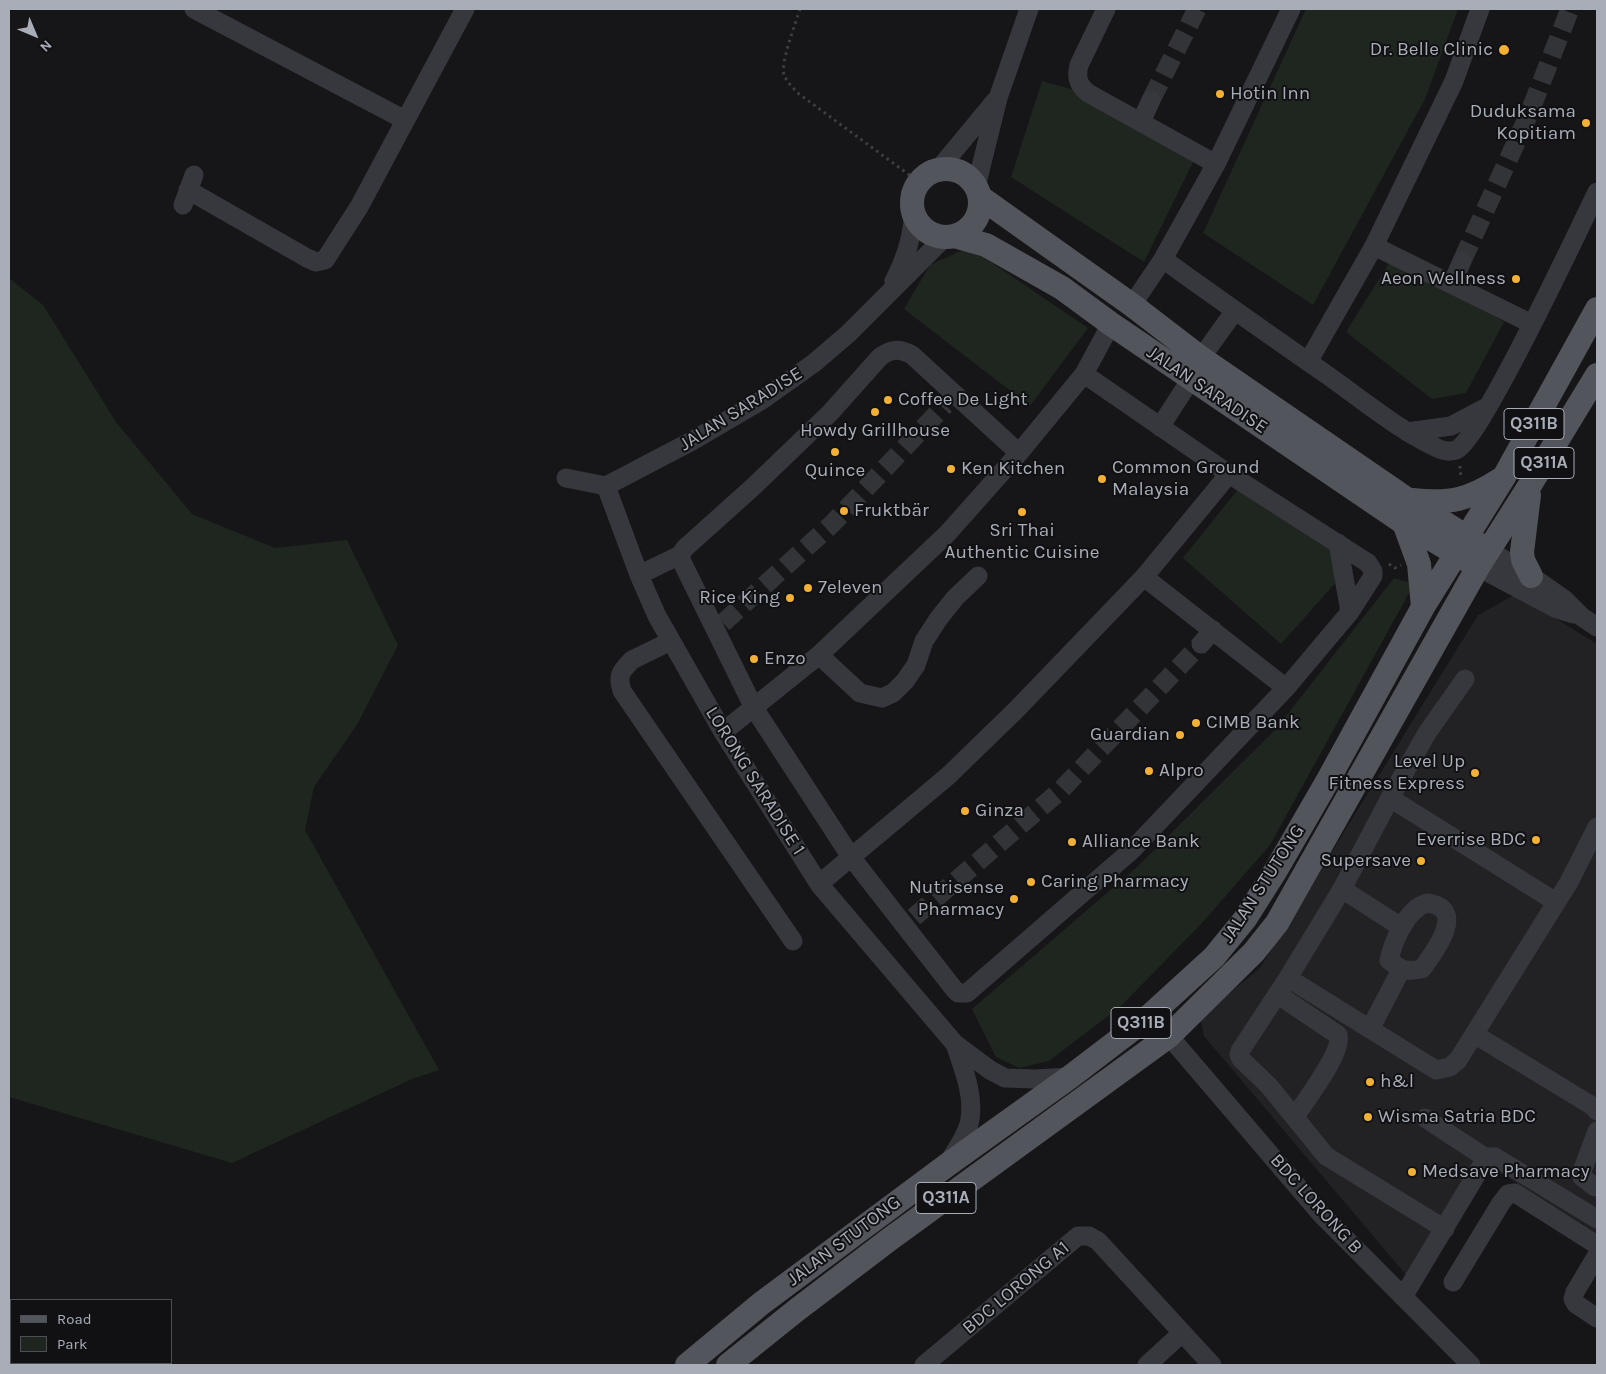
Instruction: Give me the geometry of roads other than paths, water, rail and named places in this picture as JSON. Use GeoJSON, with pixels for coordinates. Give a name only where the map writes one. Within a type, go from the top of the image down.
{"type":"FeatureCollection","features":[{"type":"Feature","properties":{"kind":"main road"},"geometry":{"type":"LineString","coordinates":[[949,168],[970,178],[978,192],[980,208],[971,226],[963,232],[949,236],[929,232],[920,225],[914,215],[912,204],[914,192],[928,176],[949,168]]}},
{"type":"Feature","properties":{"kind":"main road","name":"JALAN SARADISE"},"geometry":{"type":"LineString","coordinates":[[978,192],[1201,358],[1408,500],[1462,545]]}},
{"type":"Feature","properties":{"kind":"main road","name":"JALAN SARADISE"},"geometry":{"type":"LineString","coordinates":[[949,236],[986,245],[1062,288],[1111,324],[1404,524],[1462,545]]}},
{"type":"Feature","properties":{"kind":"main road","name":"JALAN STUTONG"},"geometry":{"type":"LineString","coordinates":[[687,1365],[762,1302],[1070,1077],[1146,1019],[1214,957],[1245,918],[1276,870],[1423,607],[1504,477],[1597,309]]}},
{"type":"Feature","properties":{"kind":"main road","name":"JALAN STUTONG"},"geometry":{"type":"LineString","coordinates":[[728,1365],[798,1308],[890,1239],[1169,1036],[1254,952],[1277,923],[1483,559],[1597,375]]}},
{"type":"Feature","properties":{"kind":"main road"},"geometry":{"type":"LineString","coordinates":[[1408,500],[1447,502],[1485,490],[1504,477]]}},
{"type":"Feature","properties":{"kind":"main road"},"geometry":{"type":"LineString","coordinates":[[1530,485],[1522,552],[1523,560],[1531,576]]}},
{"type":"Feature","properties":{"kind":"main road"},"geometry":{"type":"LineString","coordinates":[[1404,524],[1419,564],[1423,607]]}},
{"type":"Feature","properties":{"kind":"main road"},"geometry":{"type":"LineString","coordinates":[[1462,545],[1483,559]]}},
{"type":"Feature","properties":{"kind":"main road"},"geometry":{"type":"LineString","coordinates":[[1146,1019],[1169,1036]]}},
{"type":"Feature","properties":{"kind":"street"},"geometry":{"type":"LineString","coordinates":[[194,9],[405,120]]}},
{"type":"Feature","properties":{"kind":"street"},"geometry":{"type":"LineString","coordinates":[[188,190],[307,258],[316,262],[325,260],[359,207],[465,9]]}},
{"type":"Feature","properties":{"kind":"street"},"geometry":{"type":"LineString","coordinates":[[978,192],[998,98],[1029,9]]}},
{"type":"Feature","properties":{"kind":"street"},"geometry":{"type":"LineString","coordinates":[[1106,9],[1079,65],[1078,81],[1082,88],[1216,164]]}},
{"type":"Feature","properties":{"kind":"street"},"geometry":{"type":"LineString","coordinates":[[1132,306],[1163,259],[1216,164],[1291,9]]}},
{"type":"Feature","properties":{"kind":"street"},"geometry":{"type":"LineString","coordinates":[[1308,362],[1374,246],[1454,81],[1480,9]]}},
{"type":"Feature","properties":{"kind":"street"},"geometry":{"type":"LineString","coordinates":[[928,176],[998,98]]}},
{"type":"Feature","properties":{"kind":"street"},"geometry":{"type":"LineString","coordinates":[[1140,122],[1151,100]]}},
{"type":"Feature","properties":{"kind":"street"},"geometry":{"type":"LineString","coordinates":[[1163,259],[1234,312],[1407,432],[1439,449],[1457,450],[1469,439],[1488,407],[1532,324],[1597,192]]}},
{"type":"Feature","properties":{"kind":"street"},"geometry":{"type":"LineString","coordinates":[[886,295],[902,266],[910,241],[914,215]]}},
{"type":"Feature","properties":{"kind":"street"},"geometry":{"type":"LineString","coordinates":[[886,295],[949,236]]}},
{"type":"Feature","properties":{"kind":"street"},"geometry":{"type":"LineString","coordinates":[[1374,246],[1532,324]]}},
{"type":"Feature","properties":{"kind":"street"},"geometry":{"type":"LineString","coordinates":[[1452,284],[1462,261]]}},
{"type":"Feature","properties":{"kind":"street","name":"JALAN SARADISE"},"geometry":{"type":"LineString","coordinates":[[606,486],[692,441],[762,400],[814,363],[849,334],[886,295]]}},
{"type":"Feature","properties":{"kind":"street","name":"JALAN SARADISE"},"geometry":{"type":"LineString","coordinates":[[1201,358],[1234,312]]}},
{"type":"Feature","properties":{"kind":"street"},"geometry":{"type":"LineString","coordinates":[[722,732],[819,656],[947,534],[1019,453],[1084,374],[1111,324]]}},
{"type":"Feature","properties":{"kind":"street"},"geometry":{"type":"LineString","coordinates":[[639,575],[680,555],[684,548],[753,487],[830,413],[886,352],[904,351],[912,355],[950,399],[1019,453]]}},
{"type":"Feature","properties":{"kind":"street"},"geometry":{"type":"LineString","coordinates":[[680,555],[682,562],[719,627],[754,708],[851,857],[909,921],[954,989],[962,994],[971,991],[1132,850],[1286,688],[1350,612],[1372,580],[1373,571],[1368,563],[1229,474],[1084,374]]}},
{"type":"Feature","properties":{"kind":"street"},"geometry":{"type":"LineString","coordinates":[[1160,427],[1191,379]]}},
{"type":"Feature","properties":{"kind":"street"},"geometry":{"type":"LineString","coordinates":[[1407,432],[1451,426],[1488,407]]}},
{"type":"Feature","properties":{"kind":"street"},"geometry":{"type":"LineString","coordinates":[[819,884],[948,776],[1016,710],[1144,577],[1229,474]]}},
{"type":"Feature","properties":{"kind":"street"},"geometry":{"type":"LineString","coordinates":[[566,478],[606,486]]}},
{"type":"Feature","properties":{"kind":"street","name":"LORONG SARADISE 1"},"geometry":{"type":"LineString","coordinates":[[606,486],[639,575],[657,616],[722,732],[819,884],[954,1044]]}},
{"type":"Feature","properties":{"kind":"street"},"geometry":{"type":"LineString","coordinates":[[1338,543],[1350,612]]}},
{"type":"Feature","properties":{"kind":"street"},"geometry":{"type":"LineString","coordinates":[[1483,559],[1531,576],[1564,599],[1589,622]]}},
{"type":"Feature","properties":{"kind":"street"},"geometry":{"type":"LineString","coordinates":[[1483,559],[1557,609],[1589,622]]}},
{"type":"Feature","properties":{"kind":"street"},"geometry":{"type":"LineString","coordinates":[[819,656],[860,693],[882,698],[893,694],[916,665],[924,641],[939,618],[955,598],[978,576]]}},
{"type":"Feature","properties":{"kind":"street"},"geometry":{"type":"LineString","coordinates":[[1144,577],[1207,637],[1286,688]]}},
{"type":"Feature","properties":{"kind":"street"},"geometry":{"type":"LineString","coordinates":[[671,641],[632,660],[622,670],[619,681],[622,690],[793,941]]}},
{"type":"Feature","properties":{"kind":"street"},"geometry":{"type":"LineString","coordinates":[[1445,1229],[1326,1156],[1295,1116],[1239,1055],[1342,889],[1427,733],[1465,679]]}},
{"type":"Feature","properties":{"kind":"street"},"geometry":{"type":"LineString","coordinates":[[1390,798],[1556,902]]}},
{"type":"Feature","properties":{"kind":"street"},"geometry":{"type":"LineString","coordinates":[[1288,978],[1436,1070],[1450,1067],[1458,1060],[1569,882],[1597,828]]}},
{"type":"Feature","properties":{"kind":"street"},"geometry":{"type":"LineString","coordinates":[[1342,889],[1400,927]]}},
{"type":"Feature","properties":{"kind":"street"},"geometry":{"type":"LineString","coordinates":[[1427,903],[1434,904],[1445,910],[1448,918],[1447,926],[1439,943],[1422,969],[1412,971],[1401,970],[1389,960],[1391,948],[1400,927],[1421,905],[1427,903]]}},
{"type":"Feature","properties":{"kind":"street"},"geometry":{"type":"LineString","coordinates":[[1370,1029],[1401,970]]}},
{"type":"Feature","properties":{"kind":"street"},"geometry":{"type":"LineString","coordinates":[[1277,994],[1338,1035],[1339,1039],[1334,1058],[1295,1116]]}},
{"type":"Feature","properties":{"kind":"street"},"geometry":{"type":"LineString","coordinates":[[1474,1034],[1594,1107],[1597,1111]]}},
{"type":"Feature","properties":{"kind":"street","name":"BDC LORONG B"},"geometry":{"type":"LineString","coordinates":[[1169,1036],[1322,1214],[1471,1365]]}},
{"type":"Feature","properties":{"kind":"street"},"geometry":{"type":"LineString","coordinates":[[954,1044],[990,1070],[1006,1078],[1070,1077]]}},
{"type":"Feature","properties":{"kind":"street"},"geometry":{"type":"LineString","coordinates":[[947,1165],[965,1136],[970,1120],[971,1099],[954,1044]]}},
{"type":"Feature","properties":{"kind":"street"},"geometry":{"type":"LineString","coordinates":[[1425,1118],[1486,1158]]}},
{"type":"Feature","properties":{"kind":"street"},"geometry":{"type":"LineString","coordinates":[[1595,1187],[1582,1177],[1581,1174],[1597,1131]]}},
{"type":"Feature","properties":{"kind":"street"},"geometry":{"type":"LineString","coordinates":[[1403,1297],[1486,1158],[1495,1157],[1597,1219]]}},
{"type":"Feature","properties":{"kind":"street"},"geometry":{"type":"LineString","coordinates":[[1453,1282],[1508,1194],[1515,1193],[1597,1245]]}},
{"type":"Feature","properties":{"kind":"street","name":"BDC LORONG A1"},"geometry":{"type":"LineString","coordinates":[[924,1365],[1078,1236],[1089,1236],[1098,1242],[1212,1365]]}},
{"type":"Feature","properties":{"kind":"street"},"geometry":{"type":"LineString","coordinates":[[1595,1312],[1576,1304],[1573,1299],[1597,1255]]}},
{"type":"Feature","properties":{"kind":"street"},"geometry":{"type":"LineString","coordinates":[[1147,1365],[1182,1333]]}},
{"type":"Feature","properties":{"kind":"tunnel"},"geometry":{"type":"LineString","coordinates":[[1151,100],[1197,9]]}},
{"type":"Feature","properties":{"kind":"tunnel"},"geometry":{"type":"LineString","coordinates":[[1462,261],[1529,114],[1570,9]]}},
{"type":"Feature","properties":{"kind":"tunnel"},"geometry":{"type":"LineString","coordinates":[[723,623],[832,524],[945,405]]}},
{"type":"Feature","properties":{"kind":"tunnel"},"geometry":{"type":"LineString","coordinates":[[914,917],[1061,790],[1201,644]]}},
{"type":"Feature","properties":{"kind":"place","name":"Dr. Belle Clinic"},"geometry":{"type":"Point","coordinates":[1504,50]}},
{"type":"Feature","properties":{"kind":"place","name":"Hotin Inn"},"geometry":{"type":"Point","coordinates":[1220,94]}},
{"type":"Feature","properties":{"kind":"place","name":"Duduksama Kopitiam"},"geometry":{"type":"Point","coordinates":[1586,123]}},
{"type":"Feature","properties":{"kind":"place","name":"Aeon Wellness"},"geometry":{"type":"Point","coordinates":[1516,279]}},
{"type":"Feature","properties":{"kind":"place","name":"Coffee De Light"},"geometry":{"type":"Point","coordinates":[888,400]}},
{"type":"Feature","properties":{"kind":"place","name":"Howdy Grillhouse"},"geometry":{"type":"Point","coordinates":[875,412]}},
{"type":"Feature","properties":{"kind":"place","name":"Quince"},"geometry":{"type":"Point","coordinates":[835,452]}},
{"type":"Feature","properties":{"kind":"place","name":"Ken Kitchen"},"geometry":{"type":"Point","coordinates":[951,469]}},
{"type":"Feature","properties":{"kind":"place","name":"Common Ground Malaysia"},"geometry":{"type":"Point","coordinates":[1102,479]}},
{"type":"Feature","properties":{"kind":"place","name":"Fruktbär"},"geometry":{"type":"Point","coordinates":[844,511]}},
{"type":"Feature","properties":{"kind":"place","name":"Sri Thai Authentic Cuisine"},"geometry":{"type":"Point","coordinates":[1022,512]}},
{"type":"Feature","properties":{"kind":"place","name":"7eleven"},"geometry":{"type":"Point","coordinates":[808,588]}},
{"type":"Feature","properties":{"kind":"place","name":"Rice King"},"geometry":{"type":"Point","coordinates":[790,598]}},
{"type":"Feature","properties":{"kind":"place","name":"Enzo"},"geometry":{"type":"Point","coordinates":[754,659]}},
{"type":"Feature","properties":{"kind":"place","name":"CIMB Bank"},"geometry":{"type":"Point","coordinates":[1196,723]}},
{"type":"Feature","properties":{"kind":"place","name":"Guardian"},"geometry":{"type":"Point","coordinates":[1180,735]}},
{"type":"Feature","properties":{"kind":"place","name":"Alpro"},"geometry":{"type":"Point","coordinates":[1149,771]}},
{"type":"Feature","properties":{"kind":"place","name":"Level Up Fitness Express"},"geometry":{"type":"Point","coordinates":[1475,773]}},
{"type":"Feature","properties":{"kind":"place","name":"Ginza"},"geometry":{"type":"Point","coordinates":[965,811]}},
{"type":"Feature","properties":{"kind":"place","name":"Everrise BDC"},"geometry":{"type":"Point","coordinates":[1536,840]}},
{"type":"Feature","properties":{"kind":"place","name":"Alliance Bank"},"geometry":{"type":"Point","coordinates":[1072,842]}},
{"type":"Feature","properties":{"kind":"place","name":"Supersave"},"geometry":{"type":"Point","coordinates":[1421,861]}},
{"type":"Feature","properties":{"kind":"place","name":"Caring Pharmacy"},"geometry":{"type":"Point","coordinates":[1031,882]}},
{"type":"Feature","properties":{"kind":"place","name":"Nutrisense Pharmacy"},"geometry":{"type":"Point","coordinates":[1014,899]}},
{"type":"Feature","properties":{"kind":"place","name":"h&l"},"geometry":{"type":"Point","coordinates":[1370,1082]}},
{"type":"Feature","properties":{"kind":"place","name":"Wisma Satria BDC"},"geometry":{"type":"Point","coordinates":[1368,1117]}},
{"type":"Feature","properties":{"kind":"place","name":"Medsave Pharmacy"},"geometry":{"type":"Point","coordinates":[1412,1172]}}]}
